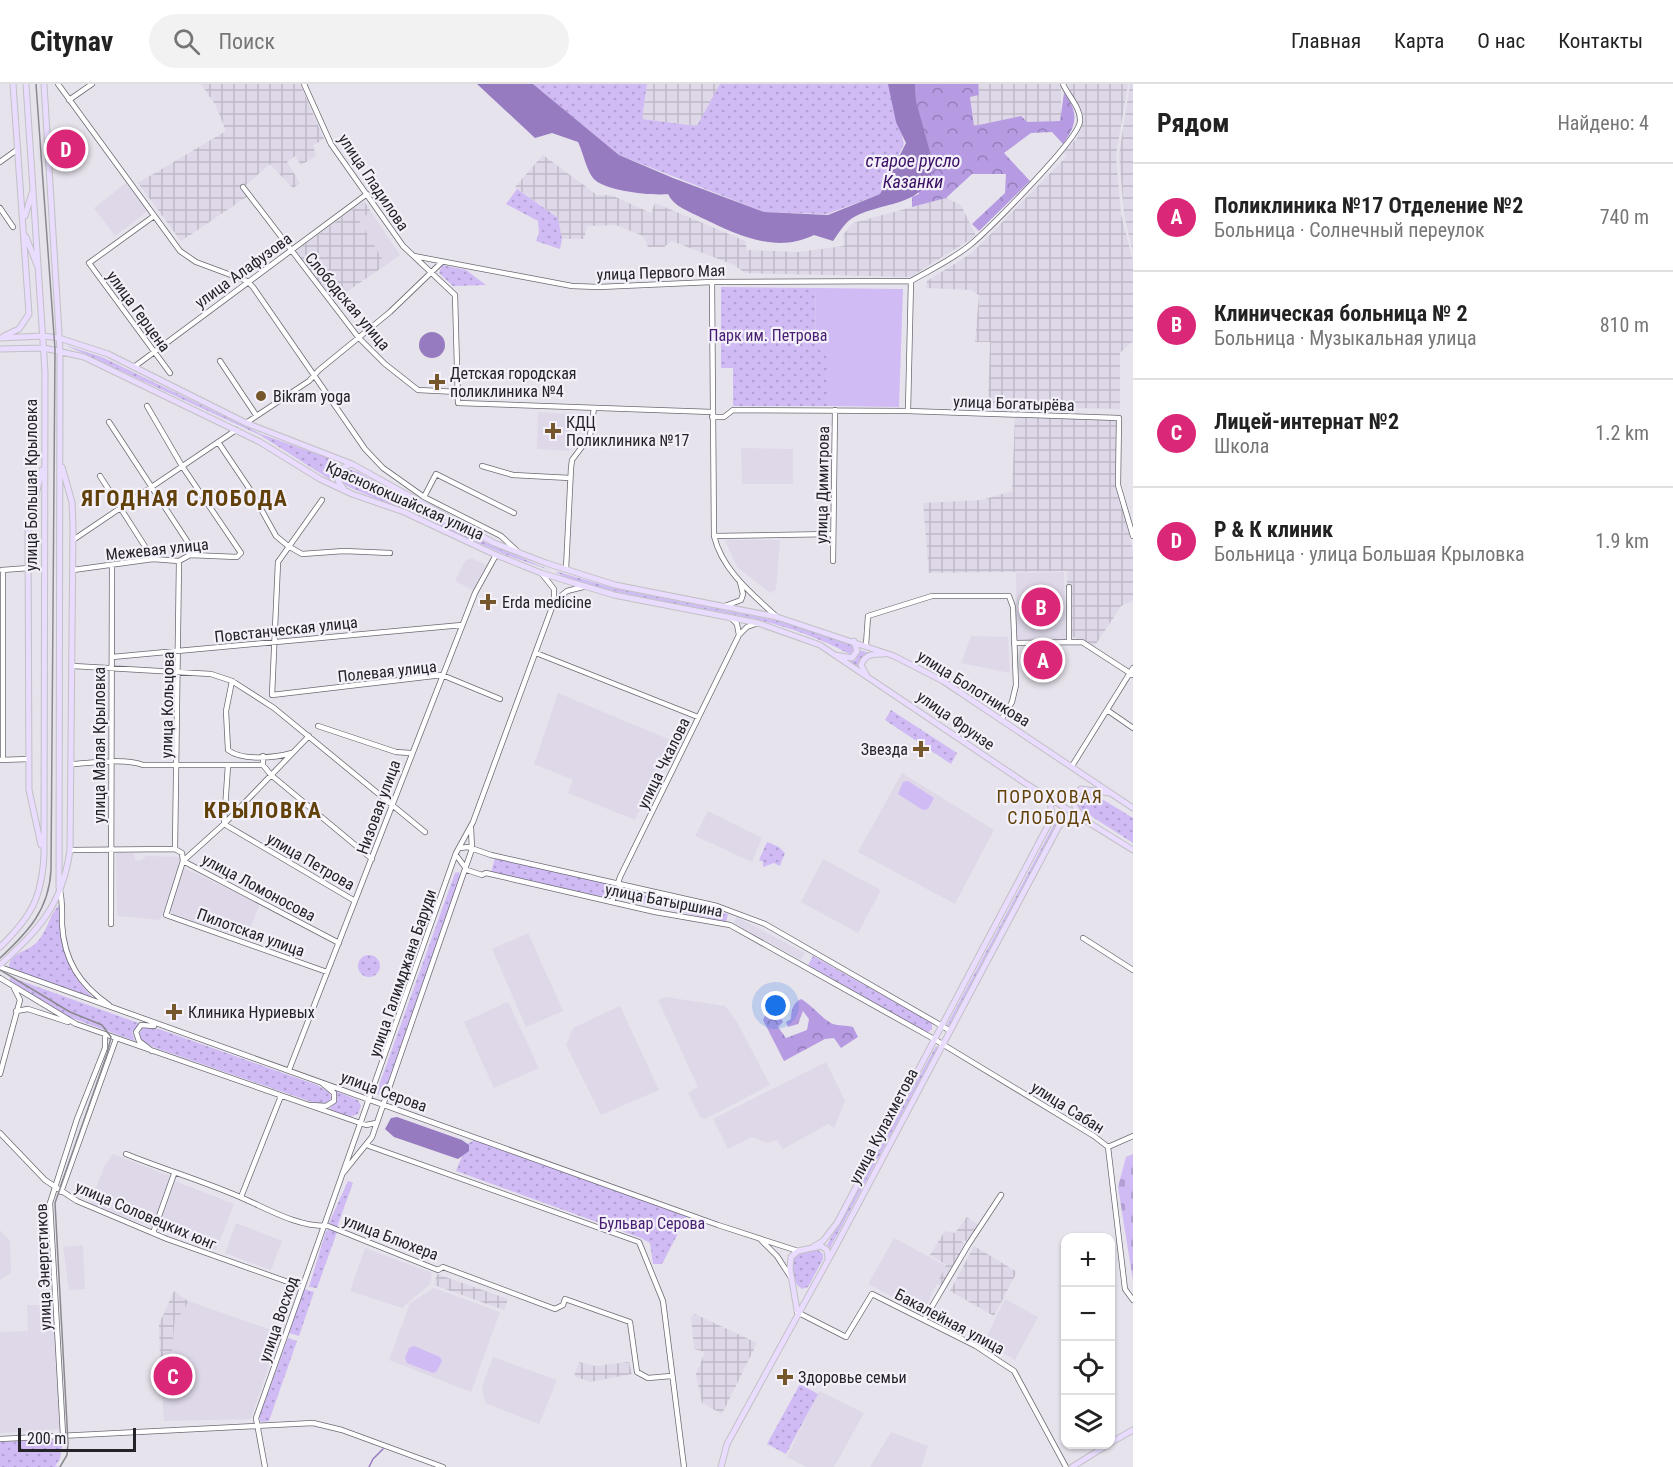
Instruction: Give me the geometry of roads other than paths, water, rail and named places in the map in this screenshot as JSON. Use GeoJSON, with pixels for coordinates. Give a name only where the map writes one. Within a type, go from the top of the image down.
{"type":"FeatureCollection","features":[{"type":"Feature","properties":{"kind":"main road"},"geometry":{"type":"LineString","coordinates":[[0,338],[19,329],[29,314],[13,84]]}},
{"type":"Feature","properties":{"kind":"main road","name":"улица Большая Крыловка"},"geometry":{"type":"LineString","coordinates":[[0,947],[31,913],[40,887],[44,854],[44,348],[26,84]]}},
{"type":"Feature","properties":{"kind":"main road","name":"улица Большая Крыловка"},"geometry":{"type":"LineString","coordinates":[[45,84],[60,350],[59,888]]}},
{"type":"Feature","properties":{"kind":"main road"},"geometry":{"type":"LineString","coordinates":[[23,220],[33,190]]}},
{"type":"Feature","properties":{"kind":"main road"},"geometry":{"type":"LineString","coordinates":[[24,233],[40,271]]}},
{"type":"Feature","properties":{"kind":"main road","name":"Краснококшайская улица"},"geometry":{"type":"LineString","coordinates":[[0,338],[43,336],[75,341],[134,367],[246,423],[352,464],[494,543],[518,552],[615,585],[751,611]]}},
{"type":"Feature","properties":{"kind":"main road","name":"Краснококшайская улица"},"geometry":{"type":"LineString","coordinates":[[0,349],[60,350],[103,365],[236,430],[291,459],[320,479],[352,494],[404,512],[496,555],[541,573],[583,588],[758,623]]}},
{"type":"Feature","properties":{"kind":"main road"},"geometry":{"type":"LineString","coordinates":[[44,463],[28,521],[30,796],[44,854]]}},
{"type":"Feature","properties":{"kind":"main road"},"geometry":{"type":"LineString","coordinates":[[0,966],[42,924],[51,911],[70,850],[74,570],[72,502],[60,463]]}},
{"type":"Feature","properties":{"kind":"main road"},"geometry":{"type":"LineString","coordinates":[[352,464],[342,467],[337,477],[341,485],[352,494]]}},
{"type":"Feature","properties":{"kind":"main road","name":"улица Болотникова"},"geometry":{"type":"LineString","coordinates":[[751,611],[866,645],[943,681],[1133,808]]}},
{"type":"Feature","properties":{"kind":"main road","name":"улица Фрунзе"},"geometry":{"type":"LineString","coordinates":[[758,623],[802,638],[833,654],[1133,852]]}},
{"type":"Feature","properties":{"kind":"main road"},"geometry":{"type":"LineString","coordinates":[[833,654],[852,658],[857,651],[854,641]]}},
{"type":"Feature","properties":{"kind":"main road"},"geometry":{"type":"LineString","coordinates":[[868,678],[861,665],[863,660],[868,655],[889,654]]}},
{"type":"Feature","properties":{"kind":"main road"},"geometry":{"type":"LineString","coordinates":[[1088,822],[1073,804],[1076,793],[1081,789],[1093,789],[1112,794]]}},
{"type":"Feature","properties":{"kind":"main road","name":"улица Кулахметова"},"geometry":{"type":"LineString","coordinates":[[813,1246],[823,1241],[837,1223],[1052,818],[1050,799]]}},
{"type":"Feature","properties":{"kind":"main road","name":"улица Кулахметова"},"geometry":{"type":"LineString","coordinates":[[722,1467],[722,1458],[727,1444],[1061,823],[1067,816],[1076,815]]}},
{"type":"Feature","properties":{"kind":"main road"},"geometry":{"type":"LineString","coordinates":[[797,1312],[789,1263],[791,1257],[798,1251],[813,1246],[825,1248],[828,1258]]}},
{"type":"Feature","properties":{"kind":"main road"},"geometry":{"type":"LineString","coordinates":[[791,1279],[799,1290],[811,1288]]}},
{"type":"Feature","properties":{"kind":"main road"},"geometry":{"type":"LineString","coordinates":[[1115,1441],[1133,1430]]}},
{"type":"Feature","properties":{"kind":"main road"},"geometry":{"type":"LineString","coordinates":[[1072,1467],[1102,1449]]}},
{"type":"Feature","properties":{"kind":"street"},"geometry":{"type":"LineString","coordinates":[[58,84],[180,251],[196,262],[247,281]]}},
{"type":"Feature","properties":{"kind":"street"},"geometry":{"type":"LineString","coordinates":[[69,100],[92,84]]}},
{"type":"Feature","properties":{"kind":"street","name":"улица Гладилова"},"geometry":{"type":"LineString","coordinates":[[304,84],[331,144],[403,246],[452,291],[457,300],[458,403]]}},
{"type":"Feature","properties":{"kind":"street"},"geometry":{"type":"LineString","coordinates":[[908,411],[911,281],[970,245],[1034,182],[1078,132],[1080,121],[1078,109],[1063,84]]}},
{"type":"Feature","properties":{"kind":"street"},"geometry":{"type":"LineString","coordinates":[[0,162],[18,149]]}},
{"type":"Feature","properties":{"kind":"street","name":"Слободская улица"},"geometry":{"type":"LineString","coordinates":[[243,187],[358,337],[386,364],[418,390],[458,392]]}},
{"type":"Feature","properties":{"kind":"street","name":"улица Алафузова"},"geometry":{"type":"LineString","coordinates":[[134,367],[152,351],[367,194]]}},
{"type":"Feature","properties":{"kind":"street"},"geometry":{"type":"LineString","coordinates":[[0,208],[13,227]]}},
{"type":"Feature","properties":{"kind":"street","name":"улица Герцена"},"geometry":{"type":"LineString","coordinates":[[154,216],[89,263],[170,373]]}},
{"type":"Feature","properties":{"kind":"street","name":"улица Первого Мая"},"geometry":{"type":"LineString","coordinates":[[414,256],[572,286],[712,282],[911,281]]}},
{"type":"Feature","properties":{"kind":"street"},"geometry":{"type":"LineString","coordinates":[[246,423],[314,376],[432,273],[437,264],[444,262]]}},
{"type":"Feature","properties":{"kind":"street","name":"Краснококшайская улица"},"geometry":{"type":"LineString","coordinates":[[247,281],[377,463],[424,497],[501,536],[518,552]]}},
{"type":"Feature","properties":{"kind":"street"},"geometry":{"type":"LineString","coordinates":[[712,282],[714,536],[721,557],[739,580],[777,617]]}},
{"type":"Feature","properties":{"kind":"street"},"geometry":{"type":"LineString","coordinates":[[220,361],[256,415]]}},
{"type":"Feature","properties":{"kind":"street","name":"улица Богатырёва"},"geometry":{"type":"LineString","coordinates":[[458,403],[712,414],[724,417],[733,410],[835,410],[1119,418],[1118,485],[1133,536]]}},
{"type":"Feature","properties":{"kind":"street"},"geometry":{"type":"LineString","coordinates":[[147,406],[182,466]]}},
{"type":"Feature","properties":{"kind":"street"},"geometry":{"type":"LineString","coordinates":[[566,569],[572,460],[590,436],[594,408]]}},
{"type":"Feature","properties":{"kind":"street","name":"улица Димитрова"},"geometry":{"type":"LineString","coordinates":[[833,561],[835,410]]}},
{"type":"Feature","properties":{"kind":"street"},"geometry":{"type":"LineString","coordinates":[[109,422],[189,544],[190,555]]}},
{"type":"Feature","properties":{"kind":"street"},"geometry":{"type":"LineString","coordinates":[[73,540],[236,430]]}},
{"type":"Feature","properties":{"kind":"street"},"geometry":{"type":"LineString","coordinates":[[218,442],[251,490],[276,536],[288,546],[302,554],[344,551],[390,554]]}},
{"type":"Feature","properties":{"kind":"street","name":"Межевая улица"},"geometry":{"type":"LineString","coordinates":[[74,570],[153,559],[180,561],[190,555],[237,557],[241,553],[182,466]]}},
{"type":"Feature","properties":{"kind":"street"},"geometry":{"type":"LineString","coordinates":[[482,466],[513,475],[570,478]]}},
{"type":"Feature","properties":{"kind":"street"},"geometry":{"type":"LineString","coordinates":[[424,497],[436,474],[514,513]]}},
{"type":"Feature","properties":{"kind":"street"},"geometry":{"type":"LineString","coordinates":[[100,476],[153,559]]}},
{"type":"Feature","properties":{"kind":"street"},"geometry":{"type":"LineString","coordinates":[[274,642],[278,562],[322,500]]}},
{"type":"Feature","properties":{"kind":"street"},"geometry":{"type":"LineString","coordinates":[[714,536],[833,534]]}},
{"type":"Feature","properties":{"kind":"street","name":"Низовая улица"},"geometry":{"type":"LineString","coordinates":[[289,1070],[372,859],[410,753],[475,593],[496,555]]}},
{"type":"Feature","properties":{"kind":"street","name":"улица Кольцова"},"geometry":{"type":"LineString","coordinates":[[175,849],[180,561]]}},
{"type":"Feature","properties":{"kind":"street","name":"улица Малая Крыловка"},"geometry":{"type":"LineString","coordinates":[[111,924],[112,566]]}},
{"type":"Feature","properties":{"kind":"street"},"geometry":{"type":"LineString","coordinates":[[29,568],[1,570],[2,760],[29,759]]}},
{"type":"Feature","properties":{"kind":"street"},"geometry":{"type":"LineString","coordinates":[[472,849],[472,822],[554,602],[552,585],[541,573]]}},
{"type":"Feature","properties":{"kind":"street"},"geometry":{"type":"LineString","coordinates":[[722,606],[741,600],[743,590],[739,580]]}},
{"type":"Feature","properties":{"kind":"street"},"geometry":{"type":"LineString","coordinates":[[1069,587],[1069,642]]}},
{"type":"Feature","properties":{"kind":"street"},"geometry":{"type":"LineString","coordinates":[[554,602],[567,591],[583,588]]}},
{"type":"Feature","properties":{"kind":"street"},"geometry":{"type":"LineString","coordinates":[[866,645],[868,616],[932,596],[1009,596],[1013,607],[1016,685],[1012,702],[1001,720]]}},
{"type":"Feature","properties":{"kind":"street"},"geometry":{"type":"LineString","coordinates":[[731,618],[737,624],[739,635]]}},
{"type":"Feature","properties":{"kind":"street"},"geometry":{"type":"LineString","coordinates":[[739,635],[747,627],[758,623]]}},
{"type":"Feature","properties":{"kind":"street","name":"Повстанческая улица"},"geometry":{"type":"LineString","coordinates":[[112,657],[462,625]]}},
{"type":"Feature","properties":{"kind":"street","name":"улица Чкалова"},"geometry":{"type":"LineString","coordinates":[[612,902],[618,883],[739,635]]}},
{"type":"Feature","properties":{"kind":"street","name":"Полевая улица"},"geometry":{"type":"LineString","coordinates":[[274,642],[272,695],[442,675],[500,699]]}},
{"type":"Feature","properties":{"kind":"street"},"geometry":{"type":"LineString","coordinates":[[1014,643],[1082,642],[1132,672],[1072,766]]}},
{"type":"Feature","properties":{"kind":"street"},"geometry":{"type":"LineString","coordinates":[[536,653],[698,717]]}},
{"type":"Feature","properties":{"kind":"street"},"geometry":{"type":"LineString","coordinates":[[73,666],[211,674],[232,681],[274,708],[425,832]]}},
{"type":"Feature","properties":{"kind":"street"},"geometry":{"type":"LineString","coordinates":[[232,681],[226,711],[228,750],[235,756],[294,753]]}},
{"type":"Feature","properties":{"kind":"street"},"geometry":{"type":"LineString","coordinates":[[1107,710],[1133,728]]}},
{"type":"Feature","properties":{"kind":"street"},"geometry":{"type":"LineString","coordinates":[[318,726],[396,752],[410,753]]}},
{"type":"Feature","properties":{"kind":"street"},"geometry":{"type":"LineString","coordinates":[[183,861],[224,824],[309,736]]}},
{"type":"Feature","properties":{"kind":"street"},"geometry":{"type":"LineString","coordinates":[[263,756],[263,765],[271,775],[372,859]]}},
{"type":"Feature","properties":{"kind":"street"},"geometry":{"type":"LineString","coordinates":[[72,764],[130,760],[143,765],[263,765]]}},
{"type":"Feature","properties":{"kind":"street"},"geometry":{"type":"LineString","coordinates":[[224,824],[228,765]]}},
{"type":"Feature","properties":{"kind":"street","name":"улица Галимджана Баруди"},"geometry":{"type":"LineString","coordinates":[[369,1099],[457,852],[472,822]]}},
{"type":"Feature","properties":{"kind":"street","name":"улица Петрова"},"geometry":{"type":"LineString","coordinates":[[224,824],[355,901]]}},
{"type":"Feature","properties":{"kind":"street","name":"улица Батыршина"},"geometry":{"type":"LineString","coordinates":[[457,852],[464,847],[717,906],[750,917],[949,1030]]}},
{"type":"Feature","properties":{"kind":"street"},"geometry":{"type":"LineString","coordinates":[[70,850],[175,849]]}},
{"type":"Feature","properties":{"kind":"street","name":"улица Ломоносова"},"geometry":{"type":"LineString","coordinates":[[175,849],[182,853],[183,861],[339,943]]}},
{"type":"Feature","properties":{"kind":"street","name":"улица Галимджана Баруди"},"geometry":{"type":"LineString","coordinates":[[382,1103],[472,849]]}},
{"type":"Feature","properties":{"kind":"street"},"geometry":{"type":"LineString","coordinates":[[457,852],[464,868]]}},
{"type":"Feature","properties":{"kind":"street","name":"Пилотская улица"},"geometry":{"type":"LineString","coordinates":[[183,861],[166,915],[327,972]]}},
{"type":"Feature","properties":{"kind":"street","name":"улица Батыршина"},"geometry":{"type":"LineString","coordinates":[[464,868],[482,875],[486,873],[612,902],[730,925],[941,1045]]}},
{"type":"Feature","properties":{"kind":"street"},"geometry":{"type":"LineString","coordinates":[[59,888],[65,945],[72,967],[88,989],[114,1009]]}},
{"type":"Feature","properties":{"kind":"street"},"geometry":{"type":"LineString","coordinates":[[1083,938],[1133,970]]}},
{"type":"Feature","properties":{"kind":"street","name":"улица Серова"},"geometry":{"type":"LineString","coordinates":[[0,966],[163,1027],[798,1251]]}},
{"type":"Feature","properties":{"kind":"street","name":"улица Серова"},"geometry":{"type":"LineString","coordinates":[[0,978],[76,1024]]}},
{"type":"Feature","properties":{"kind":"street"},"geometry":{"type":"LineString","coordinates":[[0,1074],[20,1000],[13,985]]}},
{"type":"Feature","properties":{"kind":"street","name":"улица Серова"},"geometry":{"type":"LineString","coordinates":[[16,1011],[28,1009],[359,1123],[366,1125],[376,1123]]}},
{"type":"Feature","properties":{"kind":"street"},"geometry":{"type":"LineString","coordinates":[[154,1052],[139,1041],[136,1030],[143,1025],[163,1027]]}},
{"type":"Feature","properties":{"kind":"street","name":"улица Энергетиков"},"geometry":{"type":"LineString","coordinates":[[63,1436],[50,1203],[53,1187],[105,1047],[105,1035]]}},
{"type":"Feature","properties":{"kind":"street","name":"улица Энергетиков"},"geometry":{"type":"LineString","coordinates":[[61,1192],[116,1039]]}},
{"type":"Feature","properties":{"kind":"street","name":"улица Сабан"},"geometry":{"type":"LineString","coordinates":[[941,1045],[1037,1101],[1108,1147],[1125,1289],[1133,1300]]}},
{"type":"Feature","properties":{"kind":"street"},"geometry":{"type":"LineString","coordinates":[[306,1105],[326,1106],[334,1101],[332,1090],[315,1079]]}},
{"type":"Feature","properties":{"kind":"street"},"geometry":{"type":"LineString","coordinates":[[242,1197],[281,1096]]}},
{"type":"Feature","properties":{"kind":"street","name":"улица Восход"},"geometry":{"type":"LineString","coordinates":[[265,1467],[256,1418],[369,1099]]}},
{"type":"Feature","properties":{"kind":"street","name":"улица Восход"},"geometry":{"type":"LineString","coordinates":[[339,1180],[372,1137],[382,1103]]}},
{"type":"Feature","properties":{"kind":"street","name":"улица Соловецких юнг"},"geometry":{"type":"LineString","coordinates":[[0,1133],[53,1187],[61,1192],[153,1233],[302,1287]]}},
{"type":"Feature","properties":{"kind":"street"},"geometry":{"type":"LineString","coordinates":[[1108,1147],[1133,1136]]}},
{"type":"Feature","properties":{"kind":"street"},"geometry":{"type":"LineString","coordinates":[[369,1146],[639,1242],[663,1301],[684,1467]]}},
{"type":"Feature","properties":{"kind":"street","name":"улица Блюхера"},"geometry":{"type":"LineString","coordinates":[[126,1154],[174,1174],[242,1197],[291,1219],[323,1226],[395,1251],[400,1257],[438,1270],[443,1267],[555,1309],[563,1305],[565,1299],[630,1322],[637,1372],[648,1378],[671,1376]]}},
{"type":"Feature","properties":{"kind":"street"},"geometry":{"type":"LineString","coordinates":[[153,1233],[174,1174]]}},
{"type":"Feature","properties":{"kind":"street"},"geometry":{"type":"LineString","coordinates":[[924,1320],[968,1245],[1001,1195]]}},
{"type":"Feature","properties":{"kind":"street","name":"улица Серова"},"geometry":{"type":"LineString","coordinates":[[760,1239],[777,1256],[791,1279]]}},
{"type":"Feature","properties":{"kind":"street","name":"Бакалейная улица"},"geometry":{"type":"LineString","coordinates":[[797,1312],[846,1337],[872,1294],[990,1354],[1014,1371],[1066,1467]]}},
{"type":"Feature","properties":{"kind":"street"},"geometry":{"type":"LineString","coordinates":[[0,1439],[313,1423],[331,1426],[443,1467]]}},
{"type":"Feature","properties":{"kind":"water","name":"старое русло Казанки"},"geometry":{"type":"Polygon","coordinates":[[[477,84],[533,84],[619,155],[764,212],[828,215],[880,194],[906,143],[896,122],[888,84],[915,84],[916,101],[933,163],[930,178],[913,196],[851,219],[833,241],[814,235],[785,243],[757,240],[687,211],[668,194],[630,192],[601,184],[590,173],[578,142],[552,133],[535,138],[477,84]]]}},
{"type":"Feature","properties":{"kind":"water"},"geometry":{"type":"Polygon","coordinates":[[[432,332],[441,336],[445,345],[441,354],[432,358],[423,354],[419,345],[423,336],[432,332]]]}},
{"type":"Feature","properties":{"kind":"water"},"geometry":{"type":"Polygon","coordinates":[[[397,1117],[462,1140],[469,1145],[469,1151],[458,1159],[394,1137],[385,1129],[391,1118],[397,1117]]]}},
{"type":"Feature","properties":{"kind":"waterway"},"geometry":{"type":"LineString","coordinates":[[369,1467],[383,1449]]}},
{"type":"Feature","properties":{"kind":"tram line"},"geometry":{"type":"LineString","coordinates":[[0,958],[20,939],[41,909],[46,897],[51,870],[55,349],[36,84]]}},
{"type":"Feature","properties":{"kind":"tram line"},"geometry":{"type":"LineString","coordinates":[[0,970],[70,1012],[102,1025],[111,1037],[55,1203],[68,1443],[67,1455],[60,1467]]}},
{"type":"Feature","properties":{"kind":"place","name":"Р & К клиник"},"geometry":{"type":"Point","coordinates":[66,149]}},
{"type":"Feature","properties":{"kind":"place","name":"Детская городская поликлиника №4"},"geometry":{"type":"Point","coordinates":[437,382]}},
{"type":"Feature","properties":{"kind":"place","name":"Bikram yoga"},"geometry":{"type":"Point","coordinates":[261,396]}},
{"type":"Feature","properties":{"kind":"place","name":"КДЦ Поликлиника №17"},"geometry":{"type":"Point","coordinates":[553,431]}},
{"type":"Feature","properties":{"kind":"place","name":"Erda medicine"},"geometry":{"type":"Point","coordinates":[488,602]}},
{"type":"Feature","properties":{"kind":"place","name":"Клиническая больница № 2"},"geometry":{"type":"Point","coordinates":[1041,607]}},
{"type":"Feature","properties":{"kind":"place","name":"Поликлиника №17 Отделение №2"},"geometry":{"type":"Point","coordinates":[1043,660]}},
{"type":"Feature","properties":{"kind":"place","name":"Звезда"},"geometry":{"type":"Point","coordinates":[921,749]}},
{"type":"Feature","properties":{"kind":"place","name":"Клиника Нуриевых"},"geometry":{"type":"Point","coordinates":[174,1012]}},
{"type":"Feature","properties":{"kind":"place","name":"Лицей-интернат №2"},"geometry":{"type":"Point","coordinates":[173,1376]}},
{"type":"Feature","properties":{"kind":"place","name":"Здоровье семьи"},"geometry":{"type":"Point","coordinates":[785,1377]}},
{"type":"Feature","properties":{"kind":"district","name":"ЯГОДНАЯ СЛОБОДА"},"geometry":{"type":"Point","coordinates":[185,498]}},
{"type":"Feature","properties":{"kind":"district","name":"ПОРОХОВАЯ СЛОБОДА"},"geometry":{"type":"Point","coordinates":[1050,807]}},
{"type":"Feature","properties":{"kind":"district","name":"КРЫЛОВКА"},"geometry":{"type":"Point","coordinates":[263,810]}},
{"type":"Feature","properties":{"kind":"park label","name":"Парк им. Петрова"},"geometry":{"type":"Point","coordinates":[768,335]}},
{"type":"Feature","properties":{"kind":"park label","name":"Бульвар Серова"},"geometry":{"type":"Point","coordinates":[652,1223]}}]}
